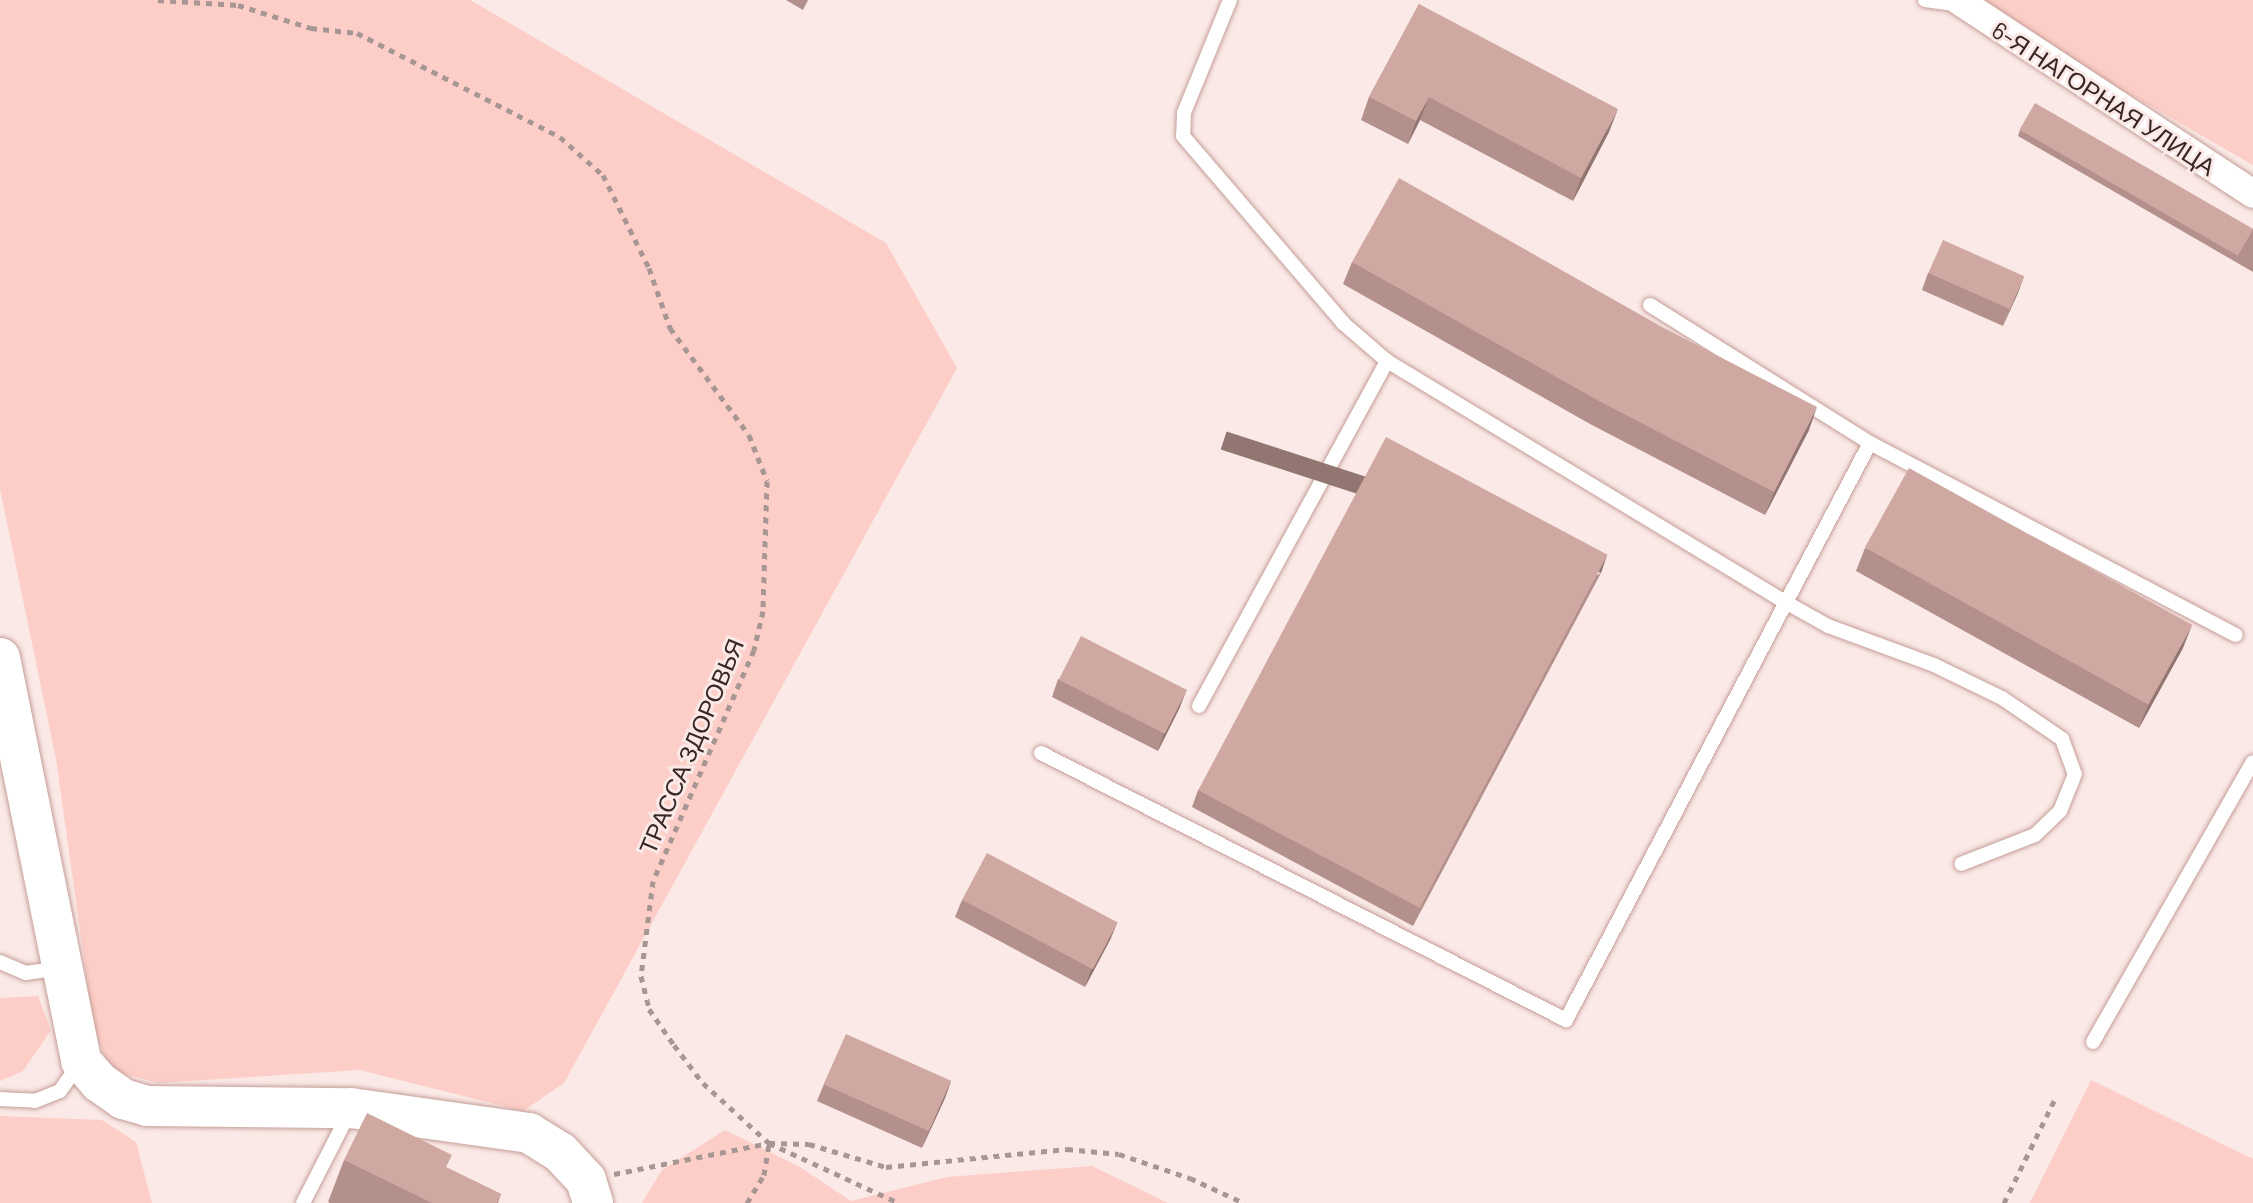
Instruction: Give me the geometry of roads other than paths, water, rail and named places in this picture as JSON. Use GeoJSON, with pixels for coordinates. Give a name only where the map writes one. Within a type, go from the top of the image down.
{"type":"FeatureCollection","features":[{"type":"Feature","properties":{"kind":"street","name":"6-Я НАГОРНАЯ УЛИЦА"},"geometry":{"type":"LineString","coordinates":[[1959,3],[2253,194]]}},
{"type":"Feature","properties":{"kind":"street"},"geometry":{"type":"LineString","coordinates":[[0,658],[81,1061],[123,1099],[147,1106],[351,1108],[529,1133],[560,1152],[589,1191]]}},
{"type":"Feature","properties":{"kind":"lane"},"geometry":{"type":"LineString","coordinates":[[1230,0],[1184,113],[1183,136],[1311,289],[1387,361],[1828,626],[1934,665],[2002,698],[2062,739],[2075,774],[2060,811],[2035,835],[1961,864]]}},
{"type":"Feature","properties":{"kind":"lane"},"geometry":{"type":"LineString","coordinates":[[1925,0],[1959,3]]}},
{"type":"Feature","properties":{"kind":"lane"},"geometry":{"type":"LineString","coordinates":[[1650,305],[1870,443],[2236,635]]}},
{"type":"Feature","properties":{"kind":"lane"},"geometry":{"type":"LineString","coordinates":[[1199,706],[1387,361]]}},
{"type":"Feature","properties":{"kind":"lane"},"geometry":{"type":"LineString","coordinates":[[1041,753],[1566,1020],[1870,443]]}},
{"type":"Feature","properties":{"kind":"lane"},"geometry":{"type":"LineString","coordinates":[[2093,1042],[2253,762]]}},
{"type":"Feature","properties":{"kind":"lane"},"geometry":{"type":"LineString","coordinates":[[0,962],[26,973],[62,968]]}},
{"type":"Feature","properties":{"kind":"lane"},"geometry":{"type":"LineString","coordinates":[[0,1099],[35,1101],[60,1091],[81,1061]]}},
{"type":"Feature","properties":{"kind":"lane"},"geometry":{"type":"LineString","coordinates":[[303,1203],[351,1108]]}}]}
